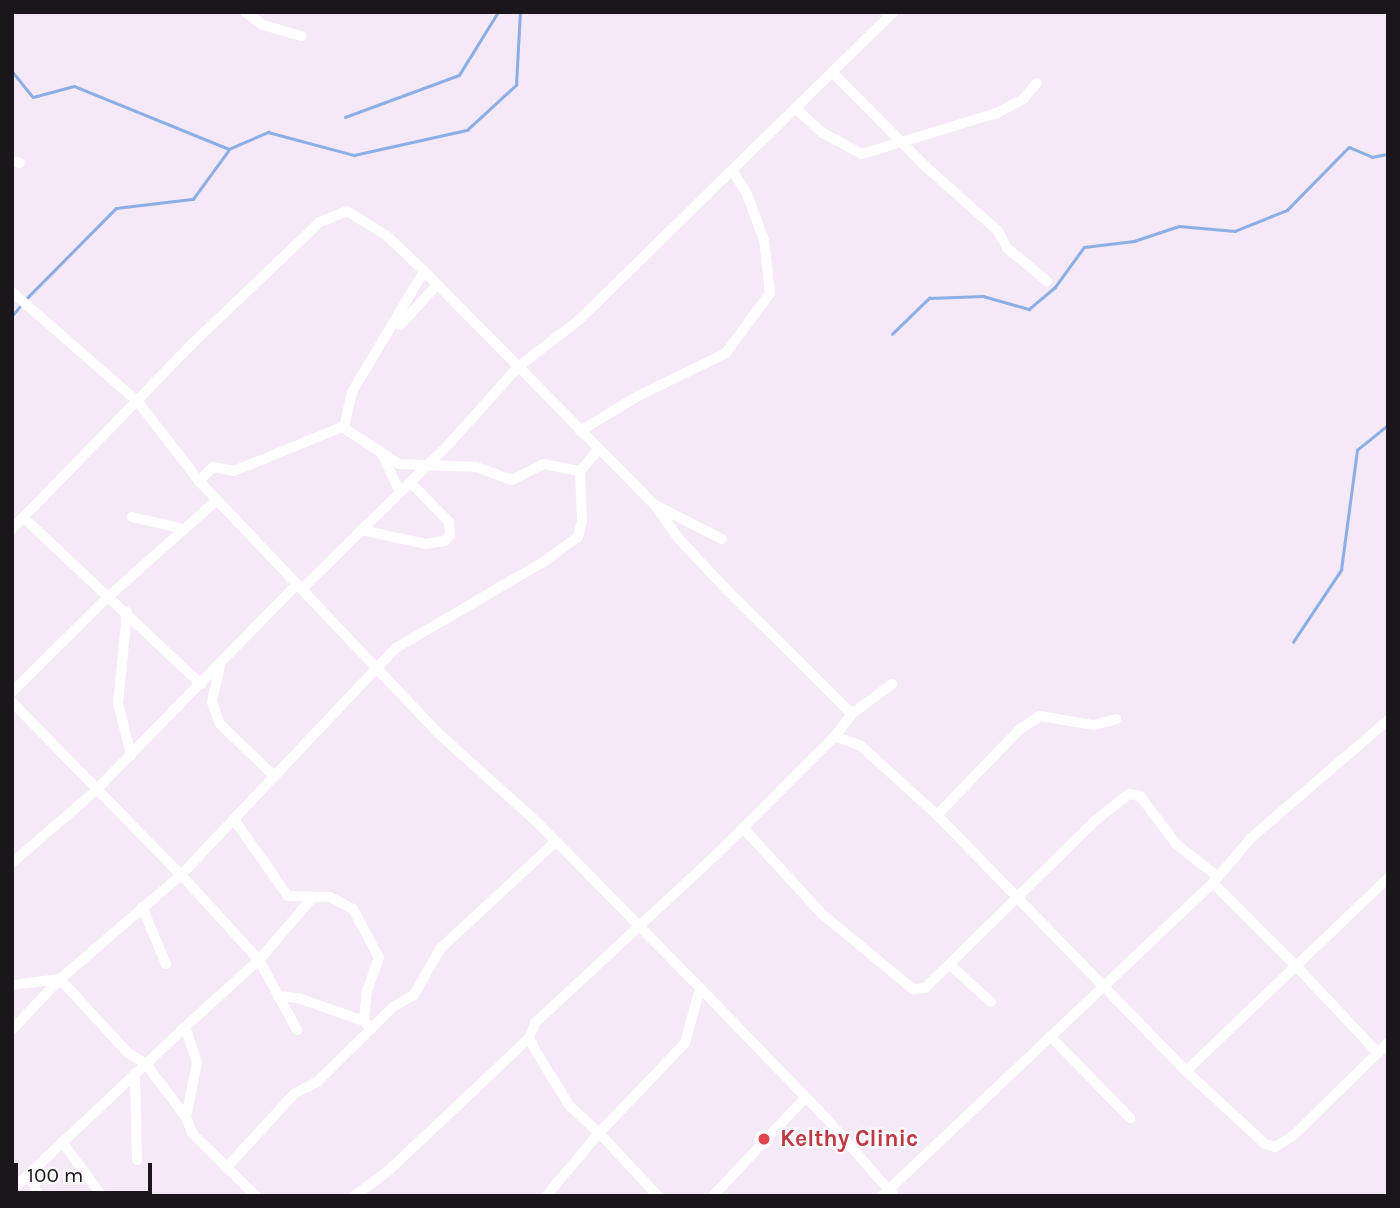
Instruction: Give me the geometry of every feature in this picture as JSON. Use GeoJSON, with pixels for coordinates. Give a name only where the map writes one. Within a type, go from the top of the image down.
{"type":"FeatureCollection","features":[{"type":"Feature","properties":{"kind":"street"},"geometry":{"type":"LineString","coordinates":[[245,12],[263,24],[301,36]]}},
{"type":"Feature","properties":{"kind":"street"},"geometry":{"type":"LineString","coordinates":[[12,863],[95,791],[221,663],[428,464],[518,367],[579,320],[894,12]]}},
{"type":"Feature","properties":{"kind":"street"},"geometry":{"type":"LineString","coordinates":[[833,73],[1047,281]]}},
{"type":"Feature","properties":{"kind":"street"},"geometry":{"type":"LineString","coordinates":[[795,108],[856,153],[871,153],[997,113],[1023,99],[1038,83]]}},
{"type":"Feature","properties":{"kind":"street"},"geometry":{"type":"LineString","coordinates":[[580,430],[638,396],[726,353],[770,293],[764,240],[747,194],[732,170]]}},
{"type":"Feature","properties":{"kind":"street"},"geometry":{"type":"LineString","coordinates":[[12,530],[138,402],[330,215],[347,211],[363,218],[424,271],[655,505],[679,539],[724,587],[852,715]]}},
{"type":"Feature","properties":{"kind":"street"},"geometry":{"type":"LineString","coordinates":[[344,427],[352,392],[390,334],[424,271]]}},
{"type":"Feature","properties":{"kind":"street"},"geometry":{"type":"LineString","coordinates":[[390,334],[436,286]]}},
{"type":"Feature","properties":{"kind":"street"},"geometry":{"type":"LineString","coordinates":[[13,294],[138,402],[199,481],[438,733],[555,842],[806,1097],[888,1194],[1215,879],[1304,788],[1388,720]]}},
{"type":"Feature","properties":{"kind":"street"},"geometry":{"type":"LineString","coordinates":[[344,427],[402,465],[476,467],[512,480],[543,464],[580,471]]}},
{"type":"Feature","properties":{"kind":"street"},"geometry":{"type":"LineString","coordinates":[[199,481],[213,467],[234,471],[344,427]]}},
{"type":"Feature","properties":{"kind":"street"},"geometry":{"type":"LineString","coordinates":[[14,1027],[60,979],[181,875],[377,667],[407,640],[543,562],[578,537],[582,521],[580,471],[599,449]]}},
{"type":"Feature","properties":{"kind":"street"},"geometry":{"type":"LineString","coordinates":[[382,454],[400,492]]}},
{"type":"Feature","properties":{"kind":"street"},"geometry":{"type":"LineString","coordinates":[[361,530],[426,544],[445,541],[450,536],[449,522],[410,482]]}},
{"type":"Feature","properties":{"kind":"street"},"geometry":{"type":"LineString","coordinates":[[12,692],[108,597],[217,500]]}},
{"type":"Feature","properties":{"kind":"street"},"geometry":{"type":"LineString","coordinates":[[655,505],[722,539]]}},
{"type":"Feature","properties":{"kind":"street"},"geometry":{"type":"LineString","coordinates":[[132,517],[184,529]]}},
{"type":"Feature","properties":{"kind":"street"},"geometry":{"type":"LineString","coordinates":[[24,518],[201,684]]}},
{"type":"Feature","properties":{"kind":"street"},"geometry":{"type":"LineString","coordinates":[[127,612],[118,702],[131,755]]}},
{"type":"Feature","properties":{"kind":"street"},"geometry":{"type":"LineString","coordinates":[[221,663],[212,702],[220,724],[275,777]]}},
{"type":"Feature","properties":{"kind":"street"},"geometry":{"type":"LineString","coordinates":[[354,1196],[388,1171],[529,1038],[535,1023],[743,828],[835,736],[852,715],[892,684]]}},
{"type":"Feature","properties":{"kind":"street"},"geometry":{"type":"LineString","coordinates":[[12,702],[260,960],[298,1030]]}},
{"type":"Feature","properties":{"kind":"street"},"geometry":{"type":"LineString","coordinates":[[937,815],[1019,730],[1040,716],[1094,725],[1116,719]]}},
{"type":"Feature","properties":{"kind":"street"},"geometry":{"type":"LineString","coordinates":[[835,736],[861,746],[937,815],[1102,987],[1265,1144],[1275,1147],[1294,1135],[1388,1043]]}},
{"type":"Feature","properties":{"kind":"street"},"geometry":{"type":"LineString","coordinates":[[743,828],[822,915],[904,985],[925,988],[1019,899],[1097,819],[1134,794],[1177,845],[1215,879],[1378,1053]]}},
{"type":"Feature","properties":{"kind":"street"},"geometry":{"type":"LineString","coordinates":[[234,821],[288,896],[336,898],[354,909],[375,945],[379,958],[367,990],[367,1025]]}},
{"type":"Feature","properties":{"kind":"street"},"geometry":{"type":"LineString","coordinates":[[226,1168],[294,1094],[318,1081],[367,1025],[414,995],[440,949],[555,842]]}},
{"type":"Feature","properties":{"kind":"street"},"geometry":{"type":"LineString","coordinates":[[1186,1070],[1388,878]]}},
{"type":"Feature","properties":{"kind":"street"},"geometry":{"type":"LineString","coordinates":[[12,1190],[135,1073],[260,960],[313,897]]}},
{"type":"Feature","properties":{"kind":"street"},"geometry":{"type":"LineString","coordinates":[[142,907],[166,964]]}},
{"type":"Feature","properties":{"kind":"street"},"geometry":{"type":"LineString","coordinates":[[950,965],[991,1002]]}},
{"type":"Feature","properties":{"kind":"street"},"geometry":{"type":"LineString","coordinates":[[12,985],[60,979]]}},
{"type":"Feature","properties":{"kind":"street"},"geometry":{"type":"LineString","coordinates":[[60,979],[128,1053],[146,1064],[186,1117],[192,1133],[256,1196]]}},
{"type":"Feature","properties":{"kind":"street"},"geometry":{"type":"LineString","coordinates":[[546,1193],[685,1043],[700,988]]}},
{"type":"Feature","properties":{"kind":"street"},"geometry":{"type":"LineString","coordinates":[[278,996],[298,998],[367,1025]]}},
{"type":"Feature","properties":{"kind":"street"},"geometry":{"type":"LineString","coordinates":[[185,1027],[197,1063],[186,1117]]}},
{"type":"Feature","properties":{"kind":"street"},"geometry":{"type":"LineString","coordinates":[[1050,1036],[1130,1118]]}},
{"type":"Feature","properties":{"kind":"street"},"geometry":{"type":"LineString","coordinates":[[529,1038],[569,1105],[658,1196]]}},
{"type":"Feature","properties":{"kind":"street"},"geometry":{"type":"LineString","coordinates":[[135,1073],[137,1160]]}},
{"type":"Feature","properties":{"kind":"street"},"geometry":{"type":"LineString","coordinates":[[713,1196],[806,1097]]}},
{"type":"Feature","properties":{"kind":"street"},"geometry":{"type":"LineString","coordinates":[[62,1143],[102,1196]]}},
{"type":"Feature","properties":{"kind":"street"},"geometry":{"type":"LineString","coordinates":[[29,1174],[39,1196]]}},
{"type":"Feature","properties":{"kind":"waterway"},"geometry":{"type":"LineString","coordinates":[[345,117],[459,75],[498,12]]}},
{"type":"Feature","properties":{"kind":"waterway"},"geometry":{"type":"LineString","coordinates":[[12,71],[33,97],[74,86],[229,149],[268,132],[354,155],[467,130],[516,85],[520,12]]}},
{"type":"Feature","properties":{"kind":"waterway"},"geometry":{"type":"LineString","coordinates":[[892,334],[929,298],[983,296],[1029,309],[1055,287],[1084,247],[1134,241],[1179,226],[1235,231],[1287,210],[1349,147],[1372,157],[1388,154]]}},
{"type":"Feature","properties":{"kind":"waterway"},"geometry":{"type":"LineString","coordinates":[[25,300],[116,208],[193,199],[228,151]]}},
{"type":"Feature","properties":{"kind":"waterway"},"geometry":{"type":"LineString","coordinates":[[12,316],[21,305]]}},
{"type":"Feature","properties":{"kind":"waterway"},"geometry":{"type":"LineString","coordinates":[[1293,642],[1341,570],[1357,450],[1388,425]]}},
{"type":"Feature","properties":{"kind":"place","name":"Kelthy Clinic"},"geometry":{"type":"Point","coordinates":[764,1139]}}]}
